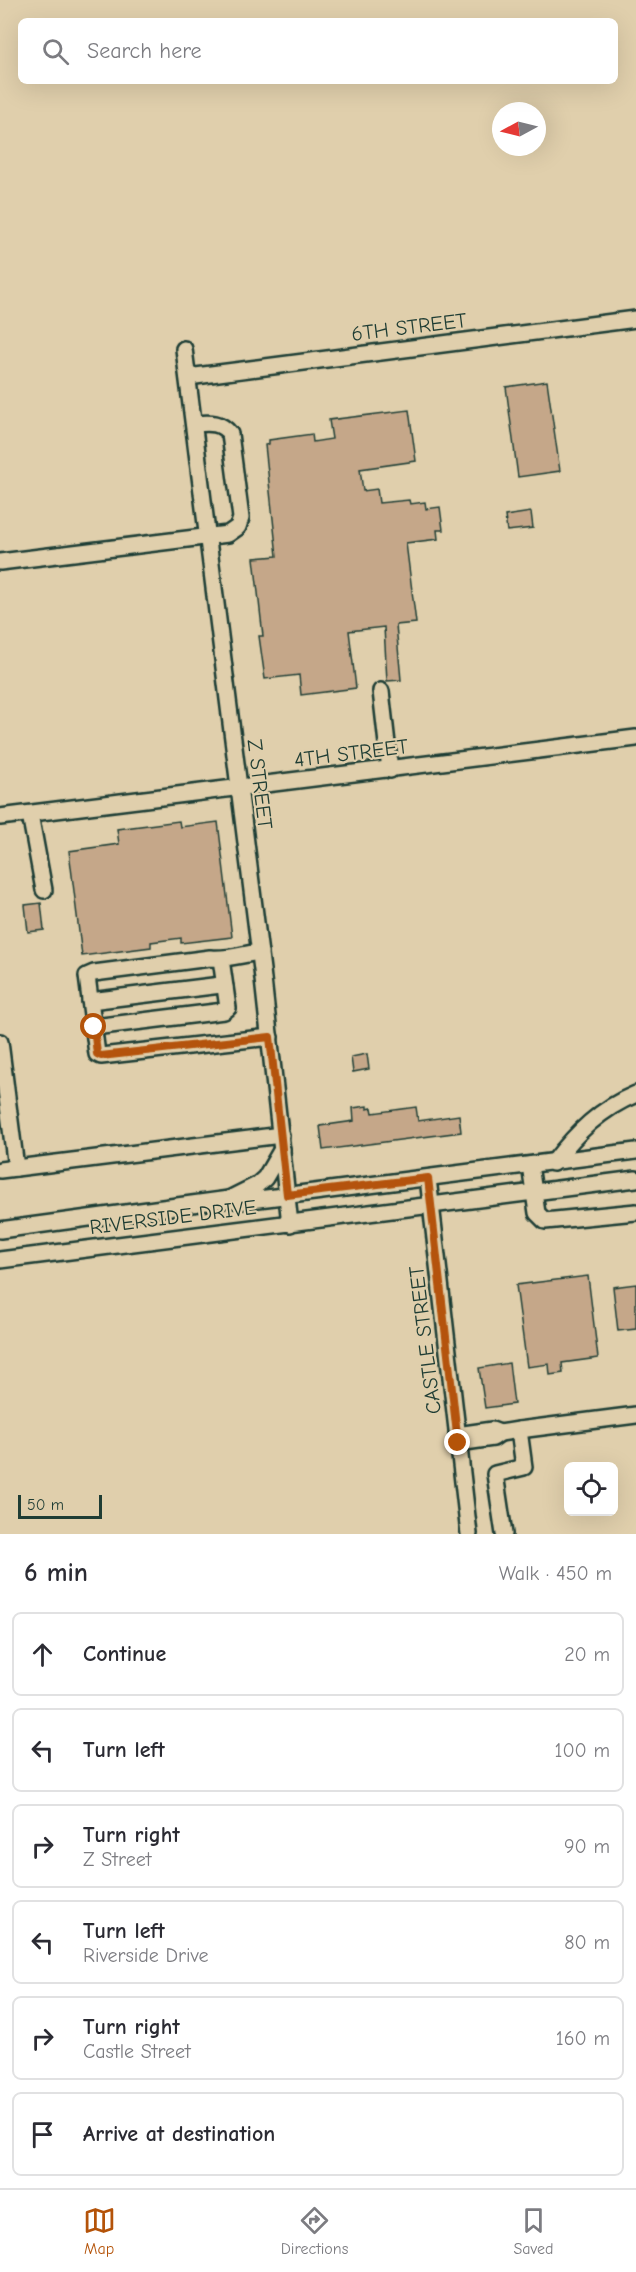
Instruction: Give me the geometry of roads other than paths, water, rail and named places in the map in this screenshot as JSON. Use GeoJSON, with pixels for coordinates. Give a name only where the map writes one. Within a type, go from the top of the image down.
{"type":"FeatureCollection","features":[{"type":"Feature","properties":{"kind":"street","name":"6TH STREET"},"geometry":{"type":"LineString","coordinates":[[188,377],[636,319]]}},
{"type":"Feature","properties":{"kind":"street","name":"Z STREET"},"geometry":{"type":"LineString","coordinates":[[184,349],[260,952],[290,1224]]}},
{"type":"Feature","properties":{"kind":"street"},"geometry":{"type":"LineString","coordinates":[[0,562],[228,534],[238,527],[241,518],[230,434],[225,426],[217,423],[194,424]]}},
{"type":"Feature","properties":{"kind":"street"},"geometry":{"type":"LineString","coordinates":[[381,691],[390,770]]}},
{"type":"Feature","properties":{"kind":"street","name":"4TH STREET"},"geometry":{"type":"LineString","coordinates":[[0,818],[636,738]]}},
{"type":"Feature","properties":{"kind":"street"},"geometry":{"type":"LineString","coordinates":[[30,814],[44,890]]}},
{"type":"Feature","properties":{"kind":"street"},"geometry":{"type":"LineString","coordinates":[[260,952],[238,954],[221,959],[210,958],[94,973],[87,976],[97,1054],[101,1056],[270,1037]]}},
{"type":"Feature","properties":{"kind":"street"},"geometry":{"type":"LineString","coordinates":[[94,1027],[224,1011],[228,1008],[221,959]]}},
{"type":"Feature","properties":{"kind":"street"},"geometry":{"type":"LineString","coordinates":[[90,1001],[221,985],[225,987]]}},
{"type":"Feature","properties":{"kind":"street"},"geometry":{"type":"LineString","coordinates":[[0,1042],[16,1168]]}},
{"type":"Feature","properties":{"kind":"street"},"geometry":{"type":"LineString","coordinates":[[553,1162],[581,1129],[600,1112],[636,1094]]}},
{"type":"Feature","properties":{"kind":"street"},"geometry":{"type":"LineString","coordinates":[[0,1170],[282,1142]]}},
{"type":"Feature","properties":{"kind":"street"},"geometry":{"type":"LineString","coordinates":[[229,1199],[257,1185],[265,1178],[282,1142]]}},
{"type":"Feature","properties":{"kind":"street","name":"RIVERSIDE DRIVE"},"geometry":{"type":"LineString","coordinates":[[0,1230],[229,1199],[242,1201],[636,1152]]}},
{"type":"Feature","properties":{"kind":"street"},"geometry":{"type":"LineString","coordinates":[[530,1165],[537,1213],[545,1221],[636,1212]]}},
{"type":"Feature","properties":{"kind":"street","name":"CASTLE STREET"},"geometry":{"type":"LineString","coordinates":[[428,1178],[433,1205],[431,1215],[469,1534]]}},
{"type":"Feature","properties":{"kind":"street","name":"RIVERSIDE DRIVE"},"geometry":{"type":"LineString","coordinates":[[0,1260],[636,1179]]}},
{"type":"Feature","properties":{"kind":"street"},"geometry":{"type":"LineString","coordinates":[[458,1439],[636,1416]]}},
{"type":"Feature","properties":{"kind":"street"},"geometry":{"type":"LineString","coordinates":[[504,1534],[495,1474],[524,1467],[519,1430]]}}]}
